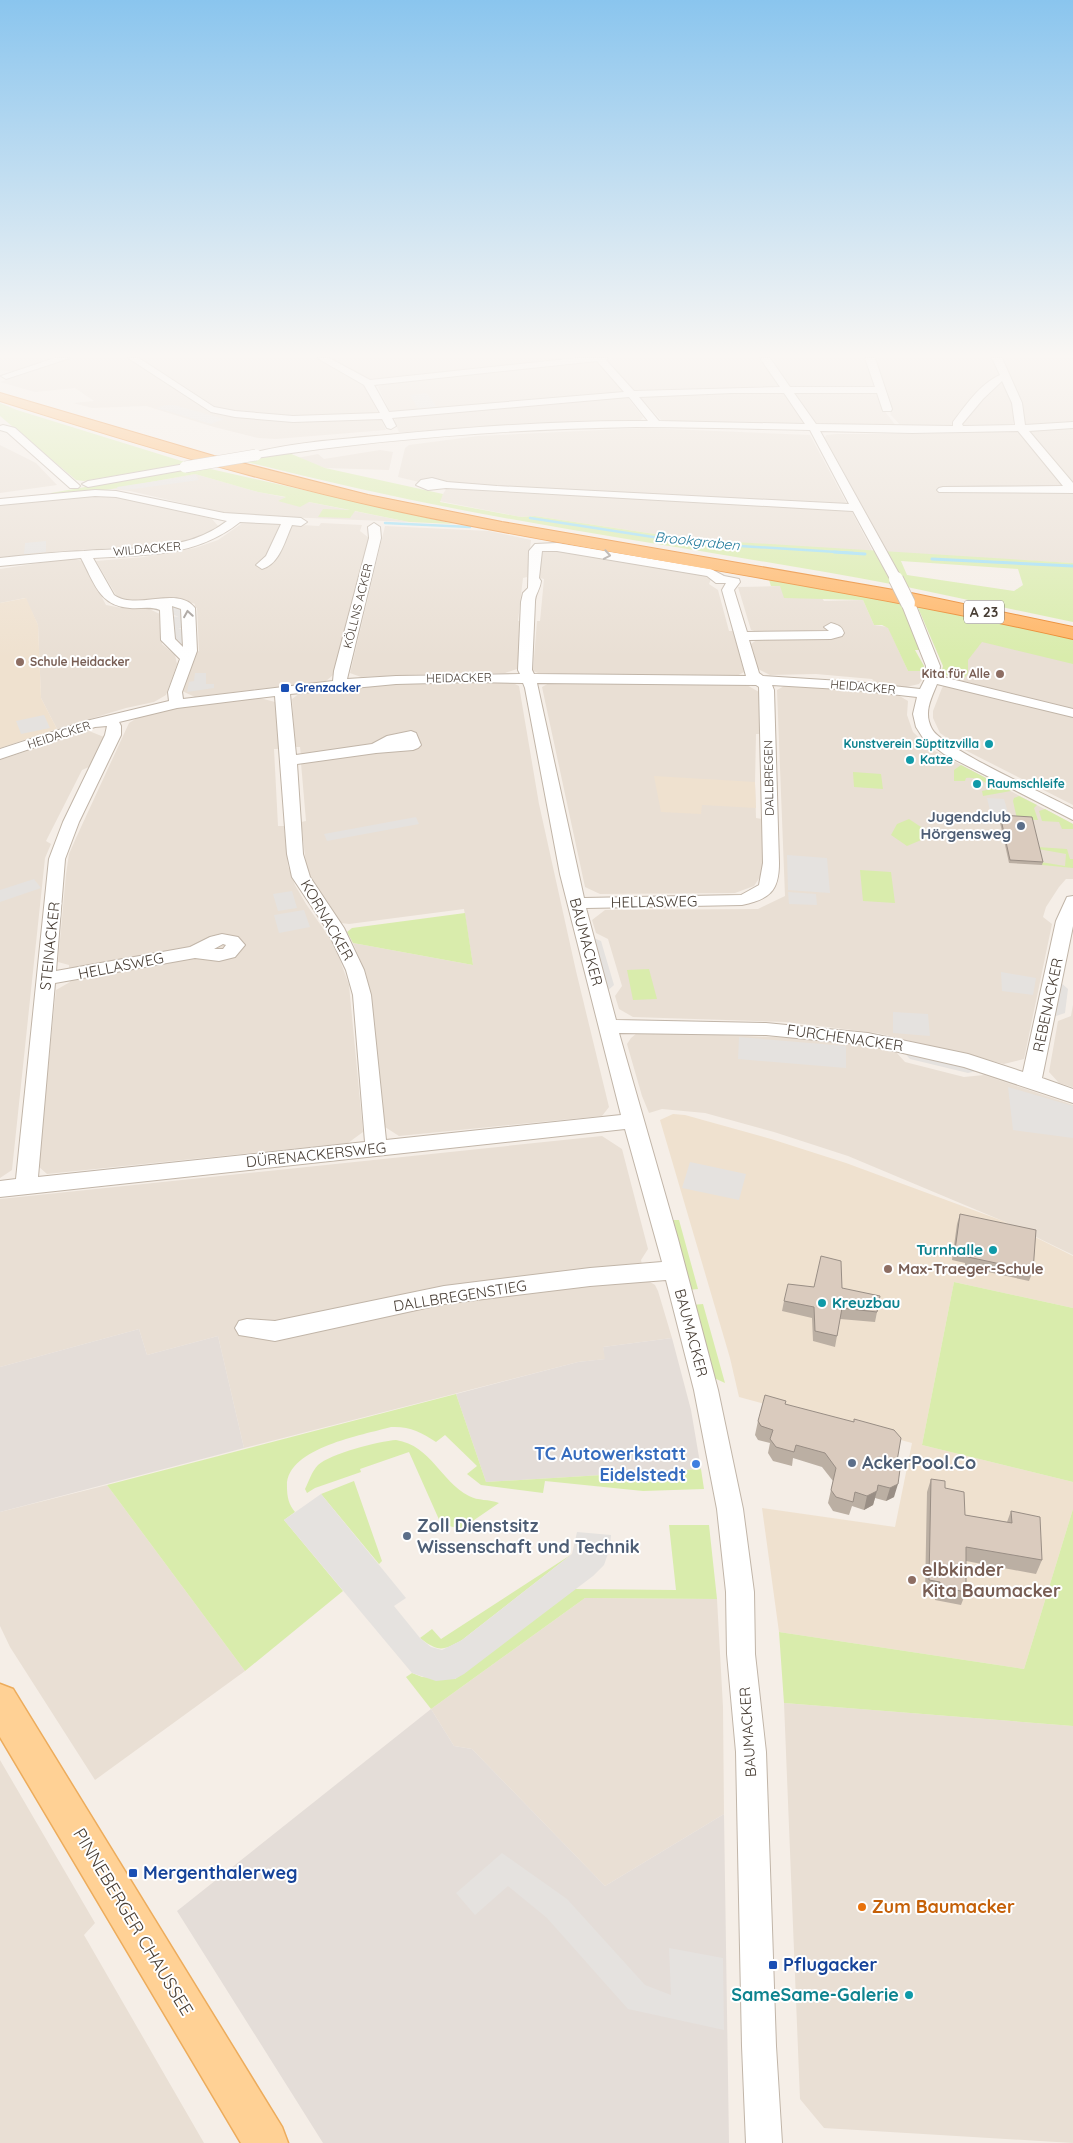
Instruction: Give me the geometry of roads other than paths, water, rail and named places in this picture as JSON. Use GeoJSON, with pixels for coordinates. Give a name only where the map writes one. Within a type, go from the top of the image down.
{"type":"FeatureCollection","features":[{"type":"Feature","properties":{"kind":"highway","name":"A 23"},"geometry":{"type":"LineString","coordinates":[[201,458],[366,499],[530,532],[894,594],[1073,633]]}},
{"type":"Feature","properties":{"kind":"highway","name":"A 23"},"geometry":{"type":"LineString","coordinates":[[218,458],[364,493],[535,527],[852,580],[1073,627]]}},
{"type":"Feature","properties":{"kind":"main road","name":"PINNEBERGER CHAUSSEE"},"geometry":{"type":"LineString","coordinates":[[0,1702],[266,2143]]}},
{"type":"Feature","properties":{"kind":"street"},"geometry":{"type":"LineString","coordinates":[[44,458],[77,486]]}},
{"type":"Feature","properties":{"kind":"street"},"geometry":{"type":"LineString","coordinates":[[0,496],[77,486],[238,458]]}},
{"type":"Feature","properties":{"kind":"street"},"geometry":{"type":"LineString","coordinates":[[829,458],[896,579],[934,666],[932,679],[920,709],[920,720],[923,727],[936,742],[960,757],[1073,815]]}},
{"type":"Feature","properties":{"kind":"street"},"geometry":{"type":"LineString","coordinates":[[1046,458],[1073,490]]}},
{"type":"Feature","properties":{"kind":"street"},"geometry":{"type":"LineString","coordinates":[[446,485],[856,508]]}},
{"type":"Feature","properties":{"kind":"street"},"geometry":{"type":"LineString","coordinates":[[943,490],[1073,490]]}},
{"type":"Feature","properties":{"kind":"street"},"geometry":{"type":"LineString","coordinates":[[0,502],[95,493],[116,494],[236,519],[301,522]]}},
{"type":"Feature","properties":{"kind":"street","name":"WILDACKER"},"geometry":{"type":"LineString","coordinates":[[0,562],[188,545],[209,538],[236,519]]}},
{"type":"Feature","properties":{"kind":"street"},"geometry":{"type":"LineString","coordinates":[[262,565],[271,558],[288,521]]}},
{"type":"Feature","properties":{"kind":"street","name":"KÖLLNS ACKER"},"geometry":{"type":"LineString","coordinates":[[340,684],[340,676],[375,538],[374,527]]}},
{"type":"Feature","properties":{"kind":"street","name":"DALLBREGEN"},"geometry":{"type":"LineString","coordinates":[[542,546],[711,573],[725,584],[743,636],[752,675],[765,685],[767,690],[771,880],[765,890],[759,894],[742,900],[731,901]]}},
{"type":"Feature","properties":{"kind":"street","name":"BAUMACKER"},"geometry":{"type":"LineString","coordinates":[[542,546],[535,551],[534,589],[529,594],[525,670],[532,688],[576,903],[706,1390],[720,1451],[730,1509],[740,1592],[741,1654],[751,1752],[759,2046],[764,2143]]}},
{"type":"Feature","properties":{"kind":"street"},"geometry":{"type":"LineString","coordinates":[[85,554],[112,600],[128,604],[176,602],[188,608],[190,651],[175,692],[177,704]]}},
{"type":"Feature","properties":{"kind":"street"},"geometry":{"type":"LineString","coordinates":[[150,603],[167,608],[168,640],[187,658]]}},
{"type":"Feature","properties":{"kind":"street"},"geometry":{"type":"LineString","coordinates":[[743,636],[831,635],[837,633],[831,627]]}},
{"type":"Feature","properties":{"kind":"street","name":"HEIDACKER"},"geometry":{"type":"LineString","coordinates":[[0,754],[109,719],[177,704],[340,684],[421,679],[759,680],[848,685],[925,694]]}},
{"type":"Feature","properties":{"kind":"street"},"geometry":{"type":"LineString","coordinates":[[932,679],[1073,713]]}},
{"type":"Feature","properties":{"kind":"street","name":"KORNACKER"},"geometry":{"type":"LineString","coordinates":[[282,691],[289,761],[294,848],[298,867],[312,896],[335,928],[355,970],[362,995],[376,1148]]}},
{"type":"Feature","properties":{"kind":"street","name":"STEINACKER"},"geometry":{"type":"LineString","coordinates":[[26,1186],[58,859],[70,822],[113,736],[114,726],[109,719]]}},
{"type":"Feature","properties":{"kind":"street"},"geometry":{"type":"LineString","coordinates":[[289,761],[376,748]]}},
{"type":"Feature","properties":{"kind":"street","name":"REBENACKER"},"geometry":{"type":"LineString","coordinates":[[1031,1081],[1065,921],[1073,900]]}},
{"type":"Feature","properties":{"kind":"street","name":"HELLASWEG"},"geometry":{"type":"LineString","coordinates":[[576,903],[731,901]]}},
{"type":"Feature","properties":{"kind":"street","name":"HELLASWEG"},"geometry":{"type":"LineString","coordinates":[[46,978],[70,976],[196,952]]}},
{"type":"Feature","properties":{"kind":"street","name":"FURCHENACKER"},"geometry":{"type":"LineString","coordinates":[[609,1027],[766,1029],[858,1038],[937,1053],[1031,1081],[1073,1096]]}},
{"type":"Feature","properties":{"kind":"street","name":"DÜRENACKERSWEG"},"geometry":{"type":"LineString","coordinates":[[0,1189],[633,1121]]}},
{"type":"Feature","properties":{"kind":"street","name":"DALLBREGENSTIEG"},"geometry":{"type":"LineString","coordinates":[[247,1328],[275,1331],[444,1296],[590,1277],[675,1270]]}},
{"type":"Feature","properties":{"kind":"waterway","name":"Brookgraben"},"geometry":{"type":"LineString","coordinates":[[530,518],[692,543],[853,553]]}},
{"type":"Feature","properties":{"kind":"waterway","name":"Brookgraben"},"geometry":{"type":"LineString","coordinates":[[385,523],[470,527]]}},
{"type":"Feature","properties":{"kind":"waterway","name":"Brookgraben"},"geometry":{"type":"LineString","coordinates":[[834,552],[865,554]]}},
{"type":"Feature","properties":{"kind":"waterway","name":"Brookgraben"},"geometry":{"type":"LineString","coordinates":[[932,559],[1073,566]]}},
{"type":"Feature","properties":{"kind":"place","name":"Schule Heidacker"},"geometry":{"type":"Point","coordinates":[20,662]}},
{"type":"Feature","properties":{"kind":"place","name":"Kita für Alle"},"geometry":{"type":"Point","coordinates":[1000,674]}},
{"type":"Feature","properties":{"kind":"place","name":"Grenzacker"},"geometry":{"type":"Point","coordinates":[285,688]}},
{"type":"Feature","properties":{"kind":"place","name":"Kunstverein Süptitzvilla"},"geometry":{"type":"Point","coordinates":[989,744]}},
{"type":"Feature","properties":{"kind":"place","name":"Katze"},"geometry":{"type":"Point","coordinates":[910,760]}},
{"type":"Feature","properties":{"kind":"place","name":"Raumschleife"},"geometry":{"type":"Point","coordinates":[977,784]}},
{"type":"Feature","properties":{"kind":"place","name":"Jugendclub Hörgensweg"},"geometry":{"type":"Point","coordinates":[1021,826]}},
{"type":"Feature","properties":{"kind":"place","name":"Turnhalle"},"geometry":{"type":"Point","coordinates":[993,1250]}},
{"type":"Feature","properties":{"kind":"place","name":"Max-Traeger-Schule"},"geometry":{"type":"Point","coordinates":[888,1269]}},
{"type":"Feature","properties":{"kind":"place","name":"Kreuzbau"},"geometry":{"type":"Point","coordinates":[822,1303]}},
{"type":"Feature","properties":{"kind":"place","name":"AckerPool.Co"},"geometry":{"type":"Point","coordinates":[852,1463]}},
{"type":"Feature","properties":{"kind":"place","name":"TC Autowerkstatt Eidelstedt"},"geometry":{"type":"Point","coordinates":[696,1464]}},
{"type":"Feature","properties":{"kind":"place","name":"Zoll Dienstsitz Wissenschaft und Technik"},"geometry":{"type":"Point","coordinates":[407,1536]}},
{"type":"Feature","properties":{"kind":"place","name":"elbkinder Kita Baumacker"},"geometry":{"type":"Point","coordinates":[912,1580]}},
{"type":"Feature","properties":{"kind":"place","name":"Mergenthalerweg"},"geometry":{"type":"Point","coordinates":[133,1873]}},
{"type":"Feature","properties":{"kind":"place","name":"Zum Baumacker"},"geometry":{"type":"Point","coordinates":[862,1907]}},
{"type":"Feature","properties":{"kind":"place","name":"Pflugacker"},"geometry":{"type":"Point","coordinates":[773,1965]}},
{"type":"Feature","properties":{"kind":"place","name":"SameSame-Galerie"},"geometry":{"type":"Point","coordinates":[909,1995]}}]}
